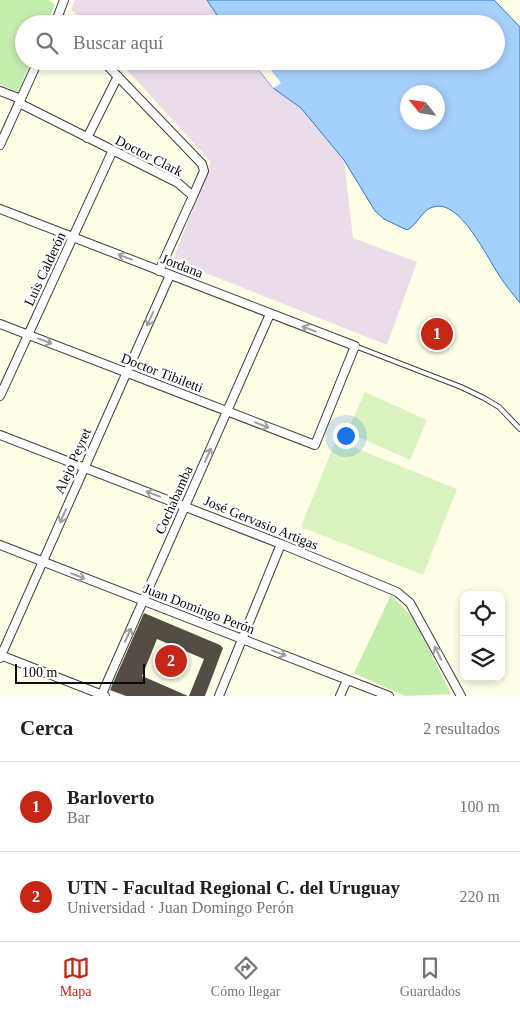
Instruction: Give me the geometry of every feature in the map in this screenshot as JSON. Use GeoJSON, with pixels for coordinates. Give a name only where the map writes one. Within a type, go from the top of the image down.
{"type":"FeatureCollection","features":[{"type":"Feature","properties":{"kind":"street"},"geometry":{"type":"LineString","coordinates":[[58,15],[64,0]]}},
{"type":"Feature","properties":{"kind":"street"},"geometry":{"type":"LineString","coordinates":[[0,145],[34,70]]}},
{"type":"Feature","properties":{"kind":"street"},"geometry":{"type":"LineString","coordinates":[[112,70],[202,164],[204,171],[159,271]]}},
{"type":"Feature","properties":{"kind":"street"},"geometry":{"type":"LineString","coordinates":[[87,138],[118,76]]}},
{"type":"Feature","properties":{"kind":"street","name":"Doctor Clark"},"geometry":{"type":"LineString","coordinates":[[0,91],[112,152],[178,183],[193,196]]}},
{"type":"Feature","properties":{"kind":"street","name":"Luis Calderón"},"geometry":{"type":"LineString","coordinates":[[0,396],[112,152]]}},
{"type":"Feature","properties":{"kind":"street","name":"Jordana"},"geometry":{"type":"LineString","coordinates":[[0,209],[355,346]]}},
{"type":"Feature","properties":{"kind":"street","name":"Alejo Peyret"},"geometry":{"type":"LineString","coordinates":[[0,656],[170,275]]}},
{"type":"Feature","properties":{"kind":"street","name":"Cochabamba"},"geometry":{"type":"LineString","coordinates":[[103,696],[143,600],[270,314]]}},
{"type":"Feature","properties":{"kind":"street","name":"Doctor Tibiletti"},"geometry":{"type":"LineString","coordinates":[[0,324],[315,445],[355,346]]}},
{"type":"Feature","properties":{"kind":"street","name":"José Gervasio Artigas"},"geometry":{"type":"LineString","coordinates":[[0,435],[185,506],[398,592],[415,611],[461,696]]}},
{"type":"Feature","properties":{"kind":"street"},"geometry":{"type":"LineString","coordinates":[[219,696],[281,544]]}},
{"type":"Feature","properties":{"kind":"street","name":"Juan Domingo Perón"},"geometry":{"type":"LineString","coordinates":[[0,545],[389,696]]}},
{"type":"Feature","properties":{"kind":"street"},"geometry":{"type":"LineString","coordinates":[[0,656],[103,696]]}},
{"type":"Feature","properties":{"kind":"street"},"geometry":{"type":"LineString","coordinates":[[340,696],[347,680]]}},
{"type":"Feature","properties":{"kind":"lane"},"geometry":{"type":"LineString","coordinates":[[355,346],[461,387],[484,398],[499,407],[520,429]]}},
{"type":"Feature","properties":{"kind":"shaded area"},"geometry":{"type":"Polygon","coordinates":[[[75,0],[207,0],[217,15],[77,15],[71,9],[75,0]]]}},
{"type":"Feature","properties":{"kind":"shaded area"},"geometry":{"type":"Polygon","coordinates":[[[127,70],[259,70],[273,88],[301,108],[344,160],[353,238],[417,262],[387,345],[173,260],[211,162],[127,70]]]}},
{"type":"Feature","properties":{"kind":"green space"},"geometry":{"type":"Polygon","coordinates":[[[0,0],[49,0],[55,5],[51,15],[15,15],[15,70],[27,70],[18,92],[0,85],[0,0]]]}},
{"type":"Feature","properties":{"kind":"green space"},"geometry":{"type":"Polygon","coordinates":[[[365,392],[427,420],[410,460],[347,432],[365,392]]]}},
{"type":"Feature","properties":{"kind":"green space"},"geometry":{"type":"Polygon","coordinates":[[[336,440],[457,489],[423,575],[301,527],[336,440]]]}},
{"type":"Feature","properties":{"kind":"green space"},"geometry":{"type":"Polygon","coordinates":[[[391,595],[415,620],[451,694],[405,696],[354,673],[391,595]]]}},
{"type":"Feature","properties":{"kind":"water"},"geometry":{"type":"Polygon","coordinates":[[[207,0],[494,0],[520,27],[520,303],[501,279],[472,231],[453,211],[443,207],[433,207],[425,211],[414,225],[407,230],[384,219],[375,211],[344,160],[301,108],[273,88],[259,70],[505,70],[505,15],[217,15],[207,0]]]}},
{"type":"Feature","properties":{"kind":"pier"},"geometry":{"type":"Polygon","coordinates":[[[259,70],[271,70],[281,83],[273,88],[259,70]]]}},
{"type":"Feature","properties":{"kind":"building"},"geometry":{"type":"Polygon","coordinates":[[[144,613],[220,645],[223,648],[205,696],[189,696],[204,659],[157,639],[142,676],[188,696],[126,696],[110,690],[144,613]]]}},
{"type":"Feature","properties":{"kind":"place","name":"Barloverto"},"geometry":{"type":"Point","coordinates":[437,334]}},
{"type":"Feature","properties":{"kind":"place","name":"UTN - Facultad Regional C. del Uruguay"},"geometry":{"type":"Point","coordinates":[171,661]}}]}
